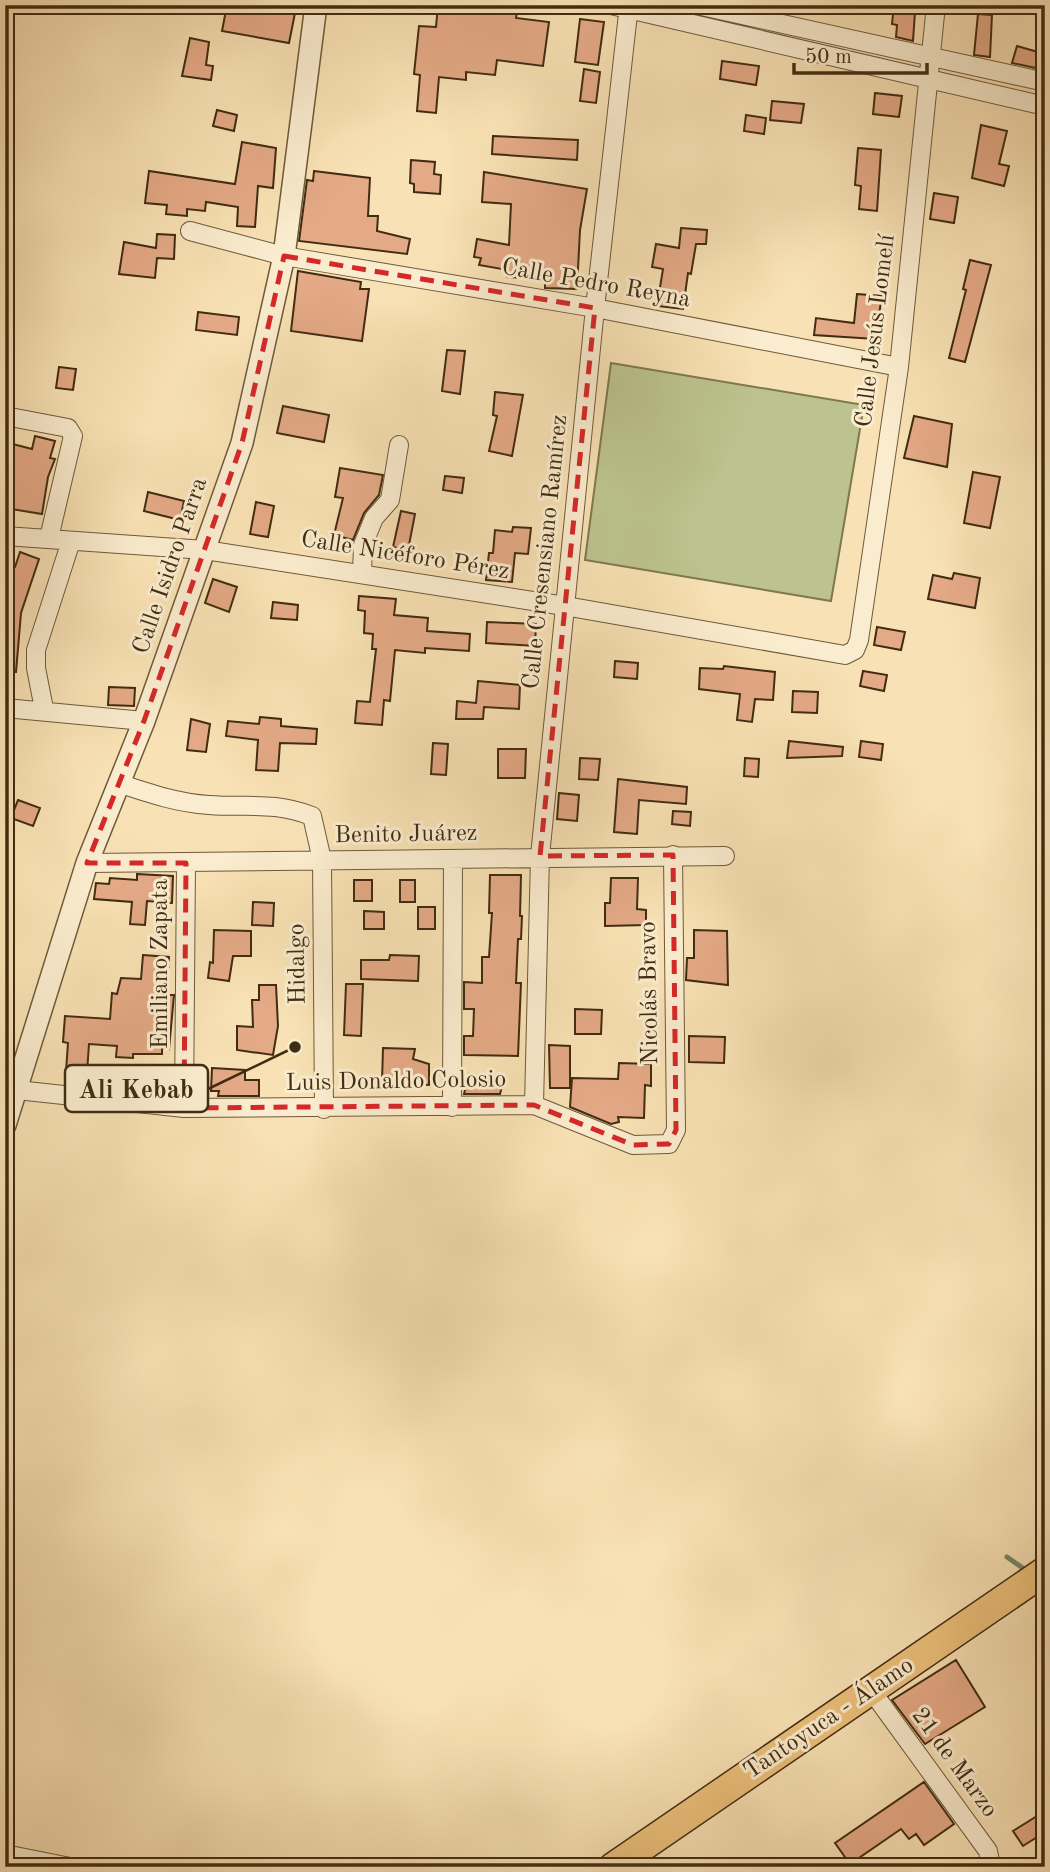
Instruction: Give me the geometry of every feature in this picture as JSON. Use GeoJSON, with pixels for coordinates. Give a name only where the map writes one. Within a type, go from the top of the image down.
{"type":"FeatureCollection","features":[{"type":"Feature","properties":{"kind":"main road","name":"Tantoyuca - Álamo"},"geometry":{"type":"LineString","coordinates":[[613,1867],[1045,1571]]}},
{"type":"Feature","properties":{"kind":"street","name":"Calle Isidro Parra"},"geometry":{"type":"LineString","coordinates":[[5,1125],[87,863],[144,721],[242,443],[284,256],[316,5]]}},
{"type":"Feature","properties":{"kind":"street"},"geometry":{"type":"LineString","coordinates":[[697,5],[1045,82]]}},
{"type":"Feature","properties":{"kind":"street","name":"Calle Jesús Lomelí"},"geometry":{"type":"LineString","coordinates":[[845,655],[855,650],[859,640],[899,366],[936,5]]}},
{"type":"Feature","properties":{"kind":"street"},"geometry":{"type":"LineString","coordinates":[[623,7],[1045,106]]}},
{"type":"Feature","properties":{"kind":"street","name":"Calle Cresensiano Ramírez"},"geometry":{"type":"LineString","coordinates":[[534,1105],[540,856],[623,7]]}},
{"type":"Feature","properties":{"kind":"street","name":"Calle Pedro Reyna"},"geometry":{"type":"LineString","coordinates":[[190,232],[284,256],[595,307],[899,366]]}},
{"type":"Feature","properties":{"kind":"street"},"geometry":{"type":"LineString","coordinates":[[5,416],[68,428],[73,436],[49,538]]}},
{"type":"Feature","properties":{"kind":"street"},"geometry":{"type":"LineString","coordinates":[[362,574],[363,545],[374,518],[390,500],[400,445]]}},
{"type":"Feature","properties":{"kind":"street","name":"Calle Nicéforo Pérez"},"geometry":{"type":"LineString","coordinates":[[5,536],[205,550],[565,606],[845,655]]}},
{"type":"Feature","properties":{"kind":"street"},"geometry":{"type":"LineString","coordinates":[[44,709],[36,668],[36,650],[71,541]]}},
{"type":"Feature","properties":{"kind":"street"},"geometry":{"type":"LineString","coordinates":[[5,708],[44,709],[144,721]]}},
{"type":"Feature","properties":{"kind":"street","name":"Hidalgo"},"geometry":{"type":"LineString","coordinates":[[118,783],[166,799],[209,805],[285,806],[312,816],[322,860],[324,1109]]}},
{"type":"Feature","properties":{"kind":"street","name":"Nicolás Bravo"},"geometry":{"type":"LineString","coordinates":[[673,855],[676,1130]]}},
{"type":"Feature","properties":{"kind":"street","name":"Benito Juárez"},"geometry":{"type":"LineString","coordinates":[[87,863],[725,856]]}},
{"type":"Feature","properties":{"kind":"street"},"geometry":{"type":"LineString","coordinates":[[452,1107],[453,859]]}},
{"type":"Feature","properties":{"kind":"street","name":"Emiliano Zapata"},"geometry":{"type":"LineString","coordinates":[[184,1108],[186,863]]}},
{"type":"Feature","properties":{"kind":"street","name":"Luis Donaldo Colosio"},"geometry":{"type":"LineString","coordinates":[[17,1090],[184,1108],[324,1109],[534,1105],[633,1145],[668,1144],[676,1130]]}},
{"type":"Feature","properties":{"kind":"street","name":"21 de Marzo"},"geometry":{"type":"LineString","coordinates":[[871,1690],[988,1851],[991,1867]]}},
{"type":"Feature","properties":{"kind":"street"},"geometry":{"type":"LineString","coordinates":[[5,1854],[32,1863],[70,1867]]}},
{"type":"Feature","properties":{"kind":"highlighted area"},"geometry":{"type":"Polygon","coordinates":[[[284,256],[595,308],[540,856],[673,855],[676,1130],[669,1144],[633,1145],[534,1105],[184,1108],[186,863],[87,863],[144,721],[242,443],[284,256]]]}},
{"type":"Feature","properties":{"kind":"green space"},"geometry":{"type":"Polygon","coordinates":[[[611,363],[864,405],[831,601],[585,560],[611,363]]]}},
{"type":"Feature","properties":{"kind":"building"},"geometry":{"type":"Polygon","coordinates":[[[227,5],[296,8],[289,43],[222,31],[227,5]]]}},
{"type":"Feature","properties":{"kind":"building"},"geometry":{"type":"Polygon","coordinates":[[[438,5],[518,5],[516,18],[549,22],[543,66],[497,60],[495,75],[466,72],[466,80],[439,77],[436,113],[417,111],[420,75],[414,74],[419,26],[436,27],[438,5]]]}},
{"type":"Feature","properties":{"kind":"building"},"geometry":{"type":"Polygon","coordinates":[[[894,5],[912,5],[911,10],[915,12],[913,41],[896,37],[897,25],[892,24],[894,5]]]}},
{"type":"Feature","properties":{"kind":"building"},"geometry":{"type":"Polygon","coordinates":[[[978,14],[992,15],[990,57],[974,55],[978,14]]]}},
{"type":"Feature","properties":{"kind":"building"},"geometry":{"type":"Polygon","coordinates":[[[580,19],[604,22],[598,65],[575,62],[580,19]]]}},
{"type":"Feature","properties":{"kind":"building"},"geometry":{"type":"Polygon","coordinates":[[[190,38],[209,42],[206,65],[213,66],[211,80],[182,76],[190,38]]]}},
{"type":"Feature","properties":{"kind":"building"},"geometry":{"type":"Polygon","coordinates":[[[1017,46],[1045,54],[1045,70],[1012,63],[1017,46]]]}},
{"type":"Feature","properties":{"kind":"building"},"geometry":{"type":"Polygon","coordinates":[[[722,61],[759,66],[756,85],[720,79],[722,61]]]}},
{"type":"Feature","properties":{"kind":"building"},"geometry":{"type":"Polygon","coordinates":[[[584,69],[600,72],[596,103],[580,101],[584,69]]]}},
{"type":"Feature","properties":{"kind":"building"},"geometry":{"type":"Polygon","coordinates":[[[875,93],[902,96],[899,117],[873,114],[875,93]]]}},
{"type":"Feature","properties":{"kind":"building"},"geometry":{"type":"Polygon","coordinates":[[[772,101],[804,104],[801,123],[770,120],[772,101]]]}},
{"type":"Feature","properties":{"kind":"building"},"geometry":{"type":"Polygon","coordinates":[[[217,110],[237,115],[234,131],[213,126],[217,110]]]}},
{"type":"Feature","properties":{"kind":"building"},"geometry":{"type":"Polygon","coordinates":[[[746,115],[766,118],[764,134],[744,131],[746,115]]]}},
{"type":"Feature","properties":{"kind":"building"},"geometry":{"type":"Polygon","coordinates":[[[981,125],[1007,131],[999,164],[1009,166],[1004,186],[972,178],[981,125]]]}},
{"type":"Feature","properties":{"kind":"building"},"geometry":{"type":"Polygon","coordinates":[[[493,136],[578,140],[577,160],[492,154],[493,136]]]}},
{"type":"Feature","properties":{"kind":"building"},"geometry":{"type":"Polygon","coordinates":[[[242,142],[276,148],[273,188],[258,186],[255,227],[237,226],[238,207],[206,202],[205,211],[187,209],[187,216],[166,214],[167,205],[145,203],[149,171],[235,184],[242,142]]]}},
{"type":"Feature","properties":{"kind":"building"},"geometry":{"type":"Polygon","coordinates":[[[858,148],[881,150],[877,211],[859,209],[861,186],[855,185],[858,148]]]}},
{"type":"Feature","properties":{"kind":"building"},"geometry":{"type":"Polygon","coordinates":[[[411,160],[435,162],[434,174],[441,175],[440,194],[414,192],[414,184],[410,183],[411,160]]]}},
{"type":"Feature","properties":{"kind":"building"},"geometry":{"type":"Polygon","coordinates":[[[314,171],[370,178],[368,216],[378,216],[377,231],[410,239],[407,254],[299,241],[307,180],[313,181],[314,171]]]}},
{"type":"Feature","properties":{"kind":"building"},"geometry":{"type":"Polygon","coordinates":[[[484,172],[587,189],[580,230],[577,289],[545,288],[545,279],[507,277],[508,270],[479,265],[481,258],[474,257],[477,239],[509,245],[511,204],[482,202],[484,172]]]}},
{"type":"Feature","properties":{"kind":"building"},"geometry":{"type":"Polygon","coordinates":[[[934,193],[958,197],[954,223],[930,219],[934,193]]]}},
{"type":"Feature","properties":{"kind":"building"},"geometry":{"type":"Polygon","coordinates":[[[681,228],[707,230],[706,244],[696,244],[691,274],[688,273],[683,309],[657,306],[663,269],[652,267],[656,244],[679,248],[681,228]]]}},
{"type":"Feature","properties":{"kind":"building"},"geometry":{"type":"Polygon","coordinates":[[[157,234],[175,235],[174,259],[157,258],[155,278],[119,274],[124,242],[156,248],[157,234]]]}},
{"type":"Feature","properties":{"kind":"building"},"geometry":{"type":"Polygon","coordinates":[[[970,260],[991,265],[965,362],[949,358],[966,290],[963,289],[970,260]]]}},
{"type":"Feature","properties":{"kind":"building"},"geometry":{"type":"Polygon","coordinates":[[[298,271],[361,282],[360,289],[369,289],[362,341],[291,331],[298,271]]]}},
{"type":"Feature","properties":{"kind":"building"},"geometry":{"type":"Polygon","coordinates":[[[857,294],[882,296],[875,339],[814,335],[816,318],[854,323],[857,294]]]}},
{"type":"Feature","properties":{"kind":"building"},"geometry":{"type":"Polygon","coordinates":[[[198,312],[239,317],[237,335],[196,330],[198,312]]]}},
{"type":"Feature","properties":{"kind":"building"},"geometry":{"type":"Polygon","coordinates":[[[447,350],[465,351],[460,394],[442,391],[447,350]]]}},
{"type":"Feature","properties":{"kind":"building"},"geometry":{"type":"Polygon","coordinates":[[[59,367],[76,369],[73,390],[56,388],[59,367]]]}},
{"type":"Feature","properties":{"kind":"building"},"geometry":{"type":"Polygon","coordinates":[[[495,392],[523,395],[512,456],[489,451],[497,416],[493,415],[495,392]]]}},
{"type":"Feature","properties":{"kind":"building"},"geometry":{"type":"Polygon","coordinates":[[[283,406],[329,415],[324,442],[277,433],[283,406]]]}},
{"type":"Feature","properties":{"kind":"building"},"geometry":{"type":"Polygon","coordinates":[[[914,416],[952,424],[947,467],[904,458],[914,416]]]}},
{"type":"Feature","properties":{"kind":"building"},"geometry":{"type":"Polygon","coordinates":[[[35,436],[55,441],[50,458],[55,459],[48,477],[42,514],[5,508],[5,442],[32,449],[35,436]]]}},
{"type":"Feature","properties":{"kind":"building"},"geometry":{"type":"Polygon","coordinates":[[[340,468],[383,475],[379,495],[364,513],[353,540],[334,535],[343,498],[335,497],[340,468]]]}},
{"type":"Feature","properties":{"kind":"building"},"geometry":{"type":"Polygon","coordinates":[[[973,472],[1000,477],[990,528],[964,523],[973,472]]]}},
{"type":"Feature","properties":{"kind":"building"},"geometry":{"type":"Polygon","coordinates":[[[445,476],[464,478],[462,493],[443,490],[445,476]]]}},
{"type":"Feature","properties":{"kind":"building"},"geometry":{"type":"Polygon","coordinates":[[[148,492],[184,501],[180,520],[144,511],[148,492]]]}},
{"type":"Feature","properties":{"kind":"building"},"geometry":{"type":"Polygon","coordinates":[[[256,502],[274,506],[268,537],[250,534],[256,502]]]}},
{"type":"Feature","properties":{"kind":"building"},"geometry":{"type":"Polygon","coordinates":[[[401,511],[415,514],[408,550],[393,547],[401,511]]]}},
{"type":"Feature","properties":{"kind":"building"},"geometry":{"type":"Polygon","coordinates":[[[513,527],[531,528],[528,554],[515,553],[512,582],[486,580],[489,553],[493,553],[495,530],[512,532],[513,527]]]}},
{"type":"Feature","properties":{"kind":"building"},"geometry":{"type":"Polygon","coordinates":[[[20,552],[39,559],[21,613],[16,672],[5,672],[5,564],[15,567],[20,552]]]}},
{"type":"Feature","properties":{"kind":"building"},"geometry":{"type":"Polygon","coordinates":[[[954,573],[980,578],[975,608],[928,599],[933,575],[952,579],[954,573]]]}},
{"type":"Feature","properties":{"kind":"building"},"geometry":{"type":"Polygon","coordinates":[[[213,579],[237,587],[229,612],[205,603],[213,579]]]}},
{"type":"Feature","properties":{"kind":"building"},"geometry":{"type":"Polygon","coordinates":[[[359,596],[396,599],[394,615],[428,618],[427,631],[470,634],[469,651],[425,648],[425,653],[395,650],[390,701],[384,700],[382,725],[355,723],[357,701],[370,702],[376,649],[372,649],[373,634],[364,633],[365,611],[358,610],[359,596]]]}},
{"type":"Feature","properties":{"kind":"building"},"geometry":{"type":"Polygon","coordinates":[[[273,602],[298,605],[297,620],[271,618],[273,602]]]}},
{"type":"Feature","properties":{"kind":"building"},"geometry":{"type":"Polygon","coordinates":[[[487,622],[536,624],[535,646],[486,643],[487,622]]]}},
{"type":"Feature","properties":{"kind":"building"},"geometry":{"type":"Polygon","coordinates":[[[877,627],[905,632],[901,650],[874,645],[877,627]]]}},
{"type":"Feature","properties":{"kind":"building"},"geometry":{"type":"Polygon","coordinates":[[[615,661],[638,663],[637,679],[614,677],[615,661]]]}},
{"type":"Feature","properties":{"kind":"building"},"geometry":{"type":"Polygon","coordinates":[[[724,666],[775,672],[773,700],[755,699],[752,722],[737,720],[740,694],[699,689],[700,668],[723,669],[724,666]]]}},
{"type":"Feature","properties":{"kind":"building"},"geometry":{"type":"Polygon","coordinates":[[[863,671],[887,675],[884,691],[860,686],[863,671]]]}},
{"type":"Feature","properties":{"kind":"building"},"geometry":{"type":"Polygon","coordinates":[[[478,681],[520,685],[519,709],[484,707],[483,719],[456,719],[457,701],[476,703],[478,681]]]}},
{"type":"Feature","properties":{"kind":"building"},"geometry":{"type":"Polygon","coordinates":[[[109,687],[135,688],[134,706],[108,705],[109,687]]]}},
{"type":"Feature","properties":{"kind":"building"},"geometry":{"type":"Polygon","coordinates":[[[793,691],[818,692],[817,713],[792,712],[793,691]]]}},
{"type":"Feature","properties":{"kind":"building"},"geometry":{"type":"Polygon","coordinates":[[[260,717],[281,719],[281,726],[317,729],[316,744],[280,743],[278,771],[256,770],[258,740],[226,736],[228,721],[259,724],[260,717]]]}},
{"type":"Feature","properties":{"kind":"building"},"geometry":{"type":"Polygon","coordinates":[[[191,719],[210,724],[206,752],[187,750],[191,719]]]}},
{"type":"Feature","properties":{"kind":"building"},"geometry":{"type":"Polygon","coordinates":[[[789,741],[843,747],[842,756],[787,758],[789,741]]]}},
{"type":"Feature","properties":{"kind":"building"},"geometry":{"type":"Polygon","coordinates":[[[861,741],[883,744],[881,760],[859,757],[861,741]]]}},
{"type":"Feature","properties":{"kind":"building"},"geometry":{"type":"Polygon","coordinates":[[[433,743],[448,744],[446,775],[431,774],[433,743]]]}},
{"type":"Feature","properties":{"kind":"building"},"geometry":{"type":"Polygon","coordinates":[[[498,749],[526,749],[525,778],[498,778],[498,749]]]}},
{"type":"Feature","properties":{"kind":"building"},"geometry":{"type":"Polygon","coordinates":[[[580,758],[600,759],[598,780],[579,779],[580,758]]]}},
{"type":"Feature","properties":{"kind":"building"},"geometry":{"type":"Polygon","coordinates":[[[745,758],[759,759],[758,777],[744,776],[745,758]]]}},
{"type":"Feature","properties":{"kind":"building"},"geometry":{"type":"Polygon","coordinates":[[[618,779],[687,787],[686,804],[639,800],[637,834],[614,832],[618,779]]]}},
{"type":"Feature","properties":{"kind":"building"},"geometry":{"type":"Polygon","coordinates":[[[559,793],[579,795],[577,821],[557,819],[559,793]]]}},
{"type":"Feature","properties":{"kind":"building"},"geometry":{"type":"Polygon","coordinates":[[[18,800],[40,808],[33,826],[11,818],[18,800]]]}},
{"type":"Feature","properties":{"kind":"building"},"geometry":{"type":"Polygon","coordinates":[[[673,811],[691,812],[690,826],[672,824],[673,811]]]}},
{"type":"Feature","properties":{"kind":"building"},"geometry":{"type":"Polygon","coordinates":[[[137,874],[173,876],[172,903],[147,901],[145,925],[130,924],[132,902],[94,899],[96,883],[109,884],[110,878],[137,880],[137,874]]]}},
{"type":"Feature","properties":{"kind":"building"},"geometry":{"type":"Polygon","coordinates":[[[490,875],[521,875],[521,939],[518,939],[516,983],[521,983],[518,1056],[464,1055],[464,1036],[473,1036],[474,1009],[464,1009],[464,982],[482,983],[482,957],[489,957],[492,913],[489,913],[490,875]]]}},
{"type":"Feature","properties":{"kind":"building"},"geometry":{"type":"Polygon","coordinates":[[[611,878],[638,878],[637,909],[646,910],[646,925],[605,926],[605,903],[610,903],[611,878]]]}},
{"type":"Feature","properties":{"kind":"building"},"geometry":{"type":"Polygon","coordinates":[[[354,880],[372,880],[372,901],[354,901],[354,880]]]}},
{"type":"Feature","properties":{"kind":"building"},"geometry":{"type":"Polygon","coordinates":[[[400,880],[415,880],[415,902],[400,902],[400,880]]]}},
{"type":"Feature","properties":{"kind":"building"},"geometry":{"type":"Polygon","coordinates":[[[253,902],[274,903],[273,926],[252,925],[253,902]]]}},
{"type":"Feature","properties":{"kind":"building"},"geometry":{"type":"Polygon","coordinates":[[[418,907],[435,907],[435,929],[418,929],[418,907]]]}},
{"type":"Feature","properties":{"kind":"building"},"geometry":{"type":"Polygon","coordinates":[[[364,911],[384,912],[384,929],[364,929],[364,911]]]}},
{"type":"Feature","properties":{"kind":"building"},"geometry":{"type":"Polygon","coordinates":[[[214,930],[251,931],[251,956],[233,956],[229,981],[208,978],[210,962],[213,963],[214,930]]]}},
{"type":"Feature","properties":{"kind":"building"},"geometry":{"type":"Polygon","coordinates":[[[694,930],[727,931],[728,985],[686,980],[687,958],[694,958],[694,930]]]}},
{"type":"Feature","properties":{"kind":"building"},"geometry":{"type":"Polygon","coordinates":[[[143,955],[169,957],[167,995],[174,995],[169,1049],[162,1048],[162,1054],[133,1054],[133,1058],[116,1057],[117,1046],[89,1044],[87,1073],[66,1071],[68,1043],[63,1042],[65,1016],[110,1019],[112,993],[117,994],[121,978],[141,979],[143,955]]]}},
{"type":"Feature","properties":{"kind":"building"},"geometry":{"type":"Polygon","coordinates":[[[390,955],[419,956],[418,981],[361,979],[361,960],[389,960],[390,955]]]}},
{"type":"Feature","properties":{"kind":"building"},"geometry":{"type":"Polygon","coordinates":[[[346,984],[363,984],[361,1036],[344,1035],[346,984]]]}},
{"type":"Feature","properties":{"kind":"building"},"geometry":{"type":"Polygon","coordinates":[[[259,985],[276,985],[278,1026],[273,1055],[237,1050],[237,1026],[253,1027],[252,1000],[259,1000],[259,985]]]}},
{"type":"Feature","properties":{"kind":"building"},"geometry":{"type":"Polygon","coordinates":[[[575,1009],[602,1010],[601,1034],[575,1034],[575,1009]]]}},
{"type":"Feature","properties":{"kind":"building"},"geometry":{"type":"Polygon","coordinates":[[[689,1036],[725,1037],[724,1063],[689,1062],[689,1036]]]}},
{"type":"Feature","properties":{"kind":"building"},"geometry":{"type":"Polygon","coordinates":[[[549,1045],[570,1046],[570,1088],[550,1088],[549,1045]]]}},
{"type":"Feature","properties":{"kind":"building"},"geometry":{"type":"Polygon","coordinates":[[[383,1048],[415,1049],[413,1059],[429,1064],[429,1085],[382,1082],[383,1048]]]}},
{"type":"Feature","properties":{"kind":"building"},"geometry":{"type":"Polygon","coordinates":[[[619,1063],[651,1064],[651,1086],[645,1085],[644,1118],[618,1117],[619,1122],[611,1124],[570,1107],[572,1078],[618,1079],[619,1063]]]}},
{"type":"Feature","properties":{"kind":"building"},"geometry":{"type":"Polygon","coordinates":[[[212,1068],[245,1070],[245,1080],[259,1080],[259,1096],[218,1096],[219,1091],[211,1091],[212,1068]]]}},
{"type":"Feature","properties":{"kind":"building"},"geometry":{"type":"Polygon","coordinates":[[[469,1074],[503,1082],[500,1094],[464,1094],[469,1074]]]}},
{"type":"Feature","properties":{"kind":"building"},"geometry":{"type":"Polygon","coordinates":[[[956,1660],[985,1707],[925,1744],[892,1700],[956,1660]]]}},
{"type":"Feature","properties":{"kind":"building"},"geometry":{"type":"Polygon","coordinates":[[[924,1782],[954,1824],[924,1845],[916,1834],[909,1839],[901,1829],[850,1864],[835,1843],[924,1782]]]}},
{"type":"Feature","properties":{"kind":"building"},"geometry":{"type":"Polygon","coordinates":[[[1045,1811],[1045,1832],[1023,1846],[1013,1831],[1045,1811]]]}},
{"type":"Feature","properties":{"kind":"waterway"},"geometry":{"type":"LineString","coordinates":[[1007,1557],[1027,1571]]}},
{"type":"Feature","properties":{"kind":"place","name":"Ali Kebab"},"geometry":{"type":"Point","coordinates":[295,1047]}}]}
